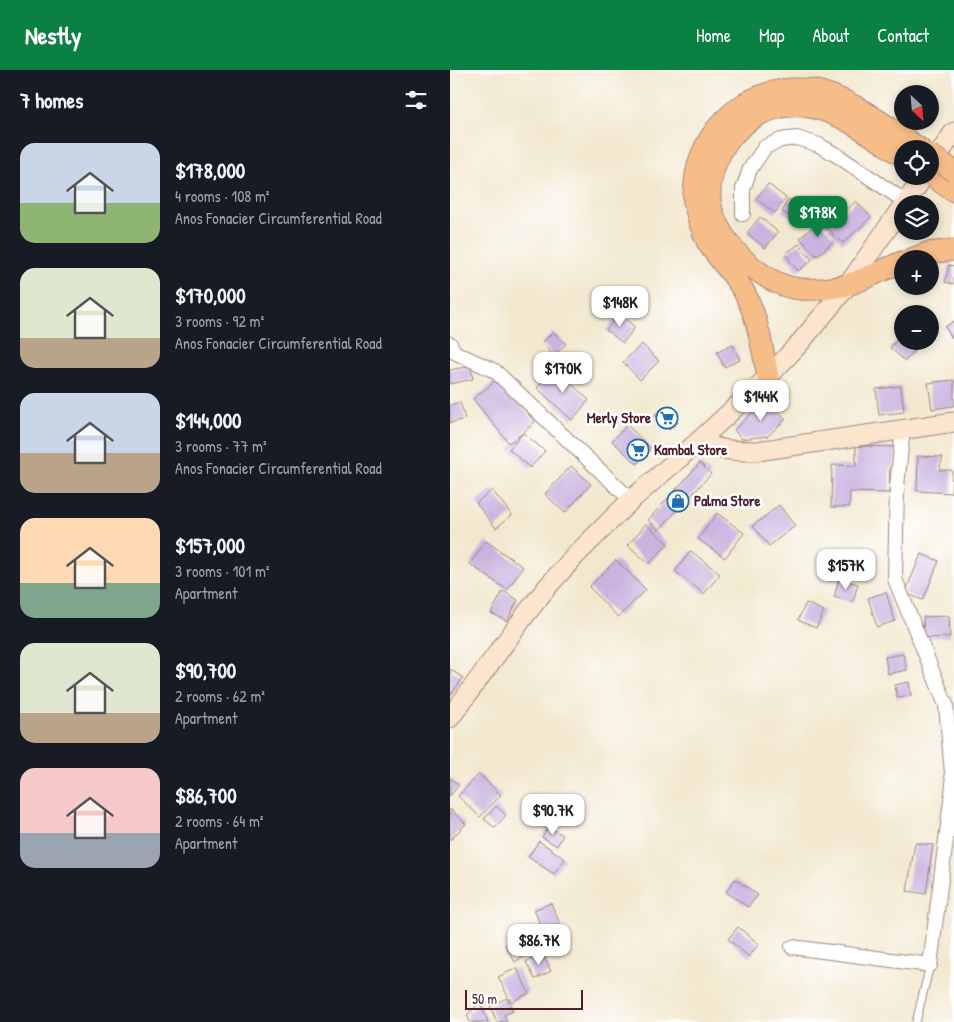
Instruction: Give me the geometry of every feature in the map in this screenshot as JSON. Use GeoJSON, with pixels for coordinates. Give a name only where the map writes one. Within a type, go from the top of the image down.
{"type":"FeatureCollection","features":[{"type":"Feature","properties":{"kind":"main road"},"geometry":{"type":"LineString","coordinates":[[894,265],[848,285],[802,289],[786,287],[760,274],[746,261],[708,242],[699,222],[694,202],[695,182],[698,165],[706,145],[718,126],[733,112],[769,93],[790,89],[812,90],[834,96],[860,109],[902,140]]}},
{"type":"Feature","properties":{"kind":"main road"},"geometry":{"type":"LineString","coordinates":[[939,154],[954,132]]}},
{"type":"Feature","properties":{"kind":"main road"},"geometry":{"type":"LineString","coordinates":[[939,163],[954,171]]}},
{"type":"Feature","properties":{"kind":"main road"},"geometry":{"type":"LineString","coordinates":[[939,181],[954,191]]}},
{"type":"Feature","properties":{"kind":"main road"},"geometry":{"type":"LineString","coordinates":[[450,718],[548,586],[631,500],[768,377],[799,344],[848,285],[894,218]]}},
{"type":"Feature","properties":{"kind":"main road"},"geometry":{"type":"LineString","coordinates":[[939,252],[954,250]]}},
{"type":"Feature","properties":{"kind":"main road"},"geometry":{"type":"LineString","coordinates":[[727,253],[732,274],[744,291],[750,306],[760,339],[768,377]]}},
{"type":"Feature","properties":{"kind":"main road"},"geometry":{"type":"LineString","coordinates":[[698,441],[711,447],[728,450],[757,451],[954,422]]}},
{"type":"Feature","properties":{"kind":"street"},"geometry":{"type":"LineString","coordinates":[[743,214],[743,189],[750,169],[765,147],[781,140],[798,138],[819,145],[838,156],[894,197]]}},
{"type":"Feature","properties":{"kind":"street"},"geometry":{"type":"LineString","coordinates":[[450,344],[454,352],[495,371],[631,500]]}},
{"type":"Feature","properties":{"kind":"street"},"geometry":{"type":"LineString","coordinates":[[792,947],[930,965],[953,785],[946,705],[895,579],[897,486],[903,429]]}},
{"type":"Feature","properties":{"kind":"lane"},"geometry":{"type":"LineString","coordinates":[[916,1022],[930,965]]}},
{"type":"Feature","properties":{"kind":"building"},"geometry":{"type":"Polygon","coordinates":[[[768,184],[786,198],[775,213],[756,199],[768,184]]]}},
{"type":"Feature","properties":{"kind":"building"},"geometry":{"type":"Polygon","coordinates":[[[788,199],[805,208],[798,220],[782,212],[788,199]]]}},
{"type":"Feature","properties":{"kind":"building"},"geometry":{"type":"Polygon","coordinates":[[[821,201],[836,217],[827,226],[811,210],[821,201]]]}},
{"type":"Feature","properties":{"kind":"building"},"geometry":{"type":"Polygon","coordinates":[[[856,201],[871,217],[843,243],[828,228],[856,201]]]}},
{"type":"Feature","properties":{"kind":"building"},"geometry":{"type":"Polygon","coordinates":[[[760,217],[778,232],[765,248],[747,233],[760,217]]]}},
{"type":"Feature","properties":{"kind":"building"},"geometry":{"type":"Polygon","coordinates":[[[819,221],[836,239],[817,256],[800,238],[819,221]]]}},
{"type":"Feature","properties":{"kind":"building"},"geometry":{"type":"Polygon","coordinates":[[[799,244],[812,260],[798,271],[785,254],[799,244]]]}},
{"type":"Feature","properties":{"kind":"building"},"geometry":{"type":"Polygon","coordinates":[[[949,265],[954,266],[954,284],[945,282],[949,265]]]}},
{"type":"Feature","properties":{"kind":"building"},"geometry":{"type":"Polygon","coordinates":[[[618,314],[635,327],[623,343],[606,330],[618,314]]]}},
{"type":"Feature","properties":{"kind":"building"},"geometry":{"type":"Polygon","coordinates":[[[954,321],[954,341],[945,327],[954,321]]]}},
{"type":"Feature","properties":{"kind":"building"},"geometry":{"type":"Polygon","coordinates":[[[553,332],[566,344],[554,356],[542,343],[553,332]]]}},
{"type":"Feature","properties":{"kind":"building"},"geometry":{"type":"Polygon","coordinates":[[[894,343],[894,350],[915,350],[905,361],[890,348],[894,343]]]}},
{"type":"Feature","properties":{"kind":"building"},"geometry":{"type":"Polygon","coordinates":[[[642,344],[659,361],[640,380],[623,362],[642,344]]]}},
{"type":"Feature","properties":{"kind":"building"},"geometry":{"type":"Polygon","coordinates":[[[733,345],[740,360],[724,367],[717,352],[733,345]]]}},
{"type":"Feature","properties":{"kind":"building"},"geometry":{"type":"Polygon","coordinates":[[[471,366],[473,379],[450,384],[450,370],[471,366]]]}},
{"type":"Feature","properties":{"kind":"building"},"geometry":{"type":"Polygon","coordinates":[[[554,368],[589,400],[572,420],[537,388],[554,368]]]}},
{"type":"Feature","properties":{"kind":"building"},"geometry":{"type":"Polygon","coordinates":[[[499,378],[535,422],[509,443],[473,399],[499,378]]]}},
{"type":"Feature","properties":{"kind":"building"},"geometry":{"type":"Polygon","coordinates":[[[954,380],[954,406],[932,409],[928,383],[954,380]]]}},
{"type":"Feature","properties":{"kind":"building"},"geometry":{"type":"Polygon","coordinates":[[[901,386],[904,412],[879,415],[876,389],[901,386]]]}},
{"type":"Feature","properties":{"kind":"building"},"geometry":{"type":"Polygon","coordinates":[[[766,399],[786,419],[768,436],[742,439],[734,430],[766,399]]]}},
{"type":"Feature","properties":{"kind":"building"},"geometry":{"type":"Polygon","coordinates":[[[460,402],[465,419],[450,423],[450,405],[460,402]]]}},
{"type":"Feature","properties":{"kind":"building","name":"Merly Store"},"geometry":{"type":"Polygon","coordinates":[[[663,407],[678,422],[670,430],[655,415],[663,407]]]}},
{"type":"Feature","properties":{"kind":"building"},"geometry":{"type":"Polygon","coordinates":[[[627,425],[651,448],[637,464],[612,441],[627,425]]]}},
{"type":"Feature","properties":{"kind":"building"},"geometry":{"type":"Polygon","coordinates":[[[523,433],[545,451],[530,468],[509,449],[523,433]]]}},
{"type":"Feature","properties":{"kind":"building"},"geometry":{"type":"Polygon","coordinates":[[[856,446],[896,447],[895,465],[890,467],[889,493],[850,492],[849,507],[831,507],[832,465],[856,466],[856,446]]]}},
{"type":"Feature","properties":{"kind":"building"},"geometry":{"type":"Polygon","coordinates":[[[918,456],[943,457],[939,470],[952,470],[951,493],[917,491],[918,456]]]}},
{"type":"Feature","properties":{"kind":"building"},"geometry":{"type":"Polygon","coordinates":[[[700,463],[711,474],[659,530],[648,520],[700,463]]]}},
{"type":"Feature","properties":{"kind":"building"},"geometry":{"type":"Polygon","coordinates":[[[571,466],[591,484],[565,513],[545,494],[571,466]]]}},
{"type":"Feature","properties":{"kind":"building"},"geometry":{"type":"Polygon","coordinates":[[[492,490],[512,515],[496,528],[476,503],[492,490]]]}},
{"type":"Feature","properties":{"kind":"building"},"geometry":{"type":"Polygon","coordinates":[[[779,505],[795,526],[769,546],[753,526],[779,505]]]}},
{"type":"Feature","properties":{"kind":"building"},"geometry":{"type":"Polygon","coordinates":[[[717,513],[744,533],[725,558],[698,539],[717,513]]]}},
{"type":"Feature","properties":{"kind":"building"},"geometry":{"type":"Polygon","coordinates":[[[646,524],[668,544],[649,564],[628,545],[646,524]]]}},
{"type":"Feature","properties":{"kind":"building"},"geometry":{"type":"Polygon","coordinates":[[[486,541],[523,567],[507,590],[470,564],[486,541]]]}},
{"type":"Feature","properties":{"kind":"building"},"geometry":{"type":"Polygon","coordinates":[[[691,551],[720,574],[704,594],[675,571],[691,551]]]}},
{"type":"Feature","properties":{"kind":"building"},"geometry":{"type":"Polygon","coordinates":[[[921,554],[939,561],[923,600],[905,593],[921,554]]]}},
{"type":"Feature","properties":{"kind":"building"},"geometry":{"type":"Polygon","coordinates":[[[616,560],[646,590],[618,617],[589,587],[616,560]]]}},
{"type":"Feature","properties":{"kind":"building"},"geometry":{"type":"Polygon","coordinates":[[[839,579],[858,584],[853,602],[834,597],[839,579]]]}},
{"type":"Feature","properties":{"kind":"building"},"geometry":{"type":"Polygon","coordinates":[[[503,591],[518,600],[507,621],[491,613],[503,591]]]}},
{"type":"Feature","properties":{"kind":"building"},"geometry":{"type":"Polygon","coordinates":[[[886,592],[895,621],[877,627],[868,598],[886,592]]]}},
{"type":"Feature","properties":{"kind":"building"},"geometry":{"type":"Polygon","coordinates":[[[806,603],[824,611],[816,628],[798,620],[806,603]]]}},
{"type":"Feature","properties":{"kind":"building"},"geometry":{"type":"Polygon","coordinates":[[[949,616],[950,637],[924,638],[923,617],[949,616]]]}},
{"type":"Feature","properties":{"kind":"building"},"geometry":{"type":"Polygon","coordinates":[[[903,654],[907,670],[888,674],[885,657],[903,654]]]}},
{"type":"Feature","properties":{"kind":"building"},"geometry":{"type":"Polygon","coordinates":[[[450,669],[463,678],[450,696],[450,669]]]}},
{"type":"Feature","properties":{"kind":"building"},"geometry":{"type":"Polygon","coordinates":[[[909,682],[911,696],[897,698],[895,685],[909,682]]]}},
{"type":"Feature","properties":{"kind":"building"},"geometry":{"type":"Polygon","coordinates":[[[479,774],[501,795],[480,817],[458,796],[479,774]]]}},
{"type":"Feature","properties":{"kind":"building"},"geometry":{"type":"Polygon","coordinates":[[[450,778],[459,785],[450,796],[450,778]]]}},
{"type":"Feature","properties":{"kind":"building"},"geometry":{"type":"Polygon","coordinates":[[[496,806],[506,815],[495,828],[484,819],[496,806]]]}},
{"type":"Feature","properties":{"kind":"building"},"geometry":{"type":"Polygon","coordinates":[[[450,809],[466,824],[450,840],[450,809]]]}},
{"type":"Feature","properties":{"kind":"building"},"geometry":{"type":"Polygon","coordinates":[[[548,827],[563,835],[557,846],[542,837],[548,827]]]}},
{"type":"Feature","properties":{"kind":"building"},"geometry":{"type":"Polygon","coordinates":[[[539,841],[565,859],[554,874],[528,857],[539,841]]]}},
{"type":"Feature","properties":{"kind":"building"},"geometry":{"type":"Polygon","coordinates":[[[915,843],[933,845],[926,894],[907,891],[915,843]]]}},
{"type":"Feature","properties":{"kind":"building"},"geometry":{"type":"Polygon","coordinates":[[[735,879],[758,895],[748,907],[726,892],[735,879]]]}},
{"type":"Feature","properties":{"kind":"building"},"geometry":{"type":"Polygon","coordinates":[[[551,903],[565,935],[549,943],[534,910],[551,903]]]}},
{"type":"Feature","properties":{"kind":"building"},"geometry":{"type":"Polygon","coordinates":[[[738,927],[759,944],[749,957],[728,939],[738,927]]]}},
{"type":"Feature","properties":{"kind":"building"},"geometry":{"type":"Polygon","coordinates":[[[517,930],[538,947],[515,962],[505,945],[517,930]]]}},
{"type":"Feature","properties":{"kind":"building"},"geometry":{"type":"Polygon","coordinates":[[[542,953],[551,971],[535,979],[526,962],[542,953]]]}},
{"type":"Feature","properties":{"kind":"building"},"geometry":{"type":"Polygon","coordinates":[[[517,968],[529,993],[511,1002],[498,977],[517,968]]]}},
{"type":"Feature","properties":{"kind":"building"},"geometry":{"type":"Polygon","coordinates":[[[507,998],[513,1011],[504,1015],[507,1021],[497,1022],[490,1006],[507,998]]]}},
{"type":"Feature","properties":{"kind":"building"},"geometry":{"type":"Polygon","coordinates":[[[480,1003],[488,1022],[470,1022],[467,1015],[480,1003]]]}},
{"type":"Feature","properties":{"kind":"place","name":"Merly Store"},"geometry":{"type":"Point","coordinates":[667,418]}},
{"type":"Feature","properties":{"kind":"place","name":"Kambal Store"},"geometry":{"type":"Point","coordinates":[638,450]}},
{"type":"Feature","properties":{"kind":"place","name":"Palma Store"},"geometry":{"type":"Point","coordinates":[678,501]}}]}
